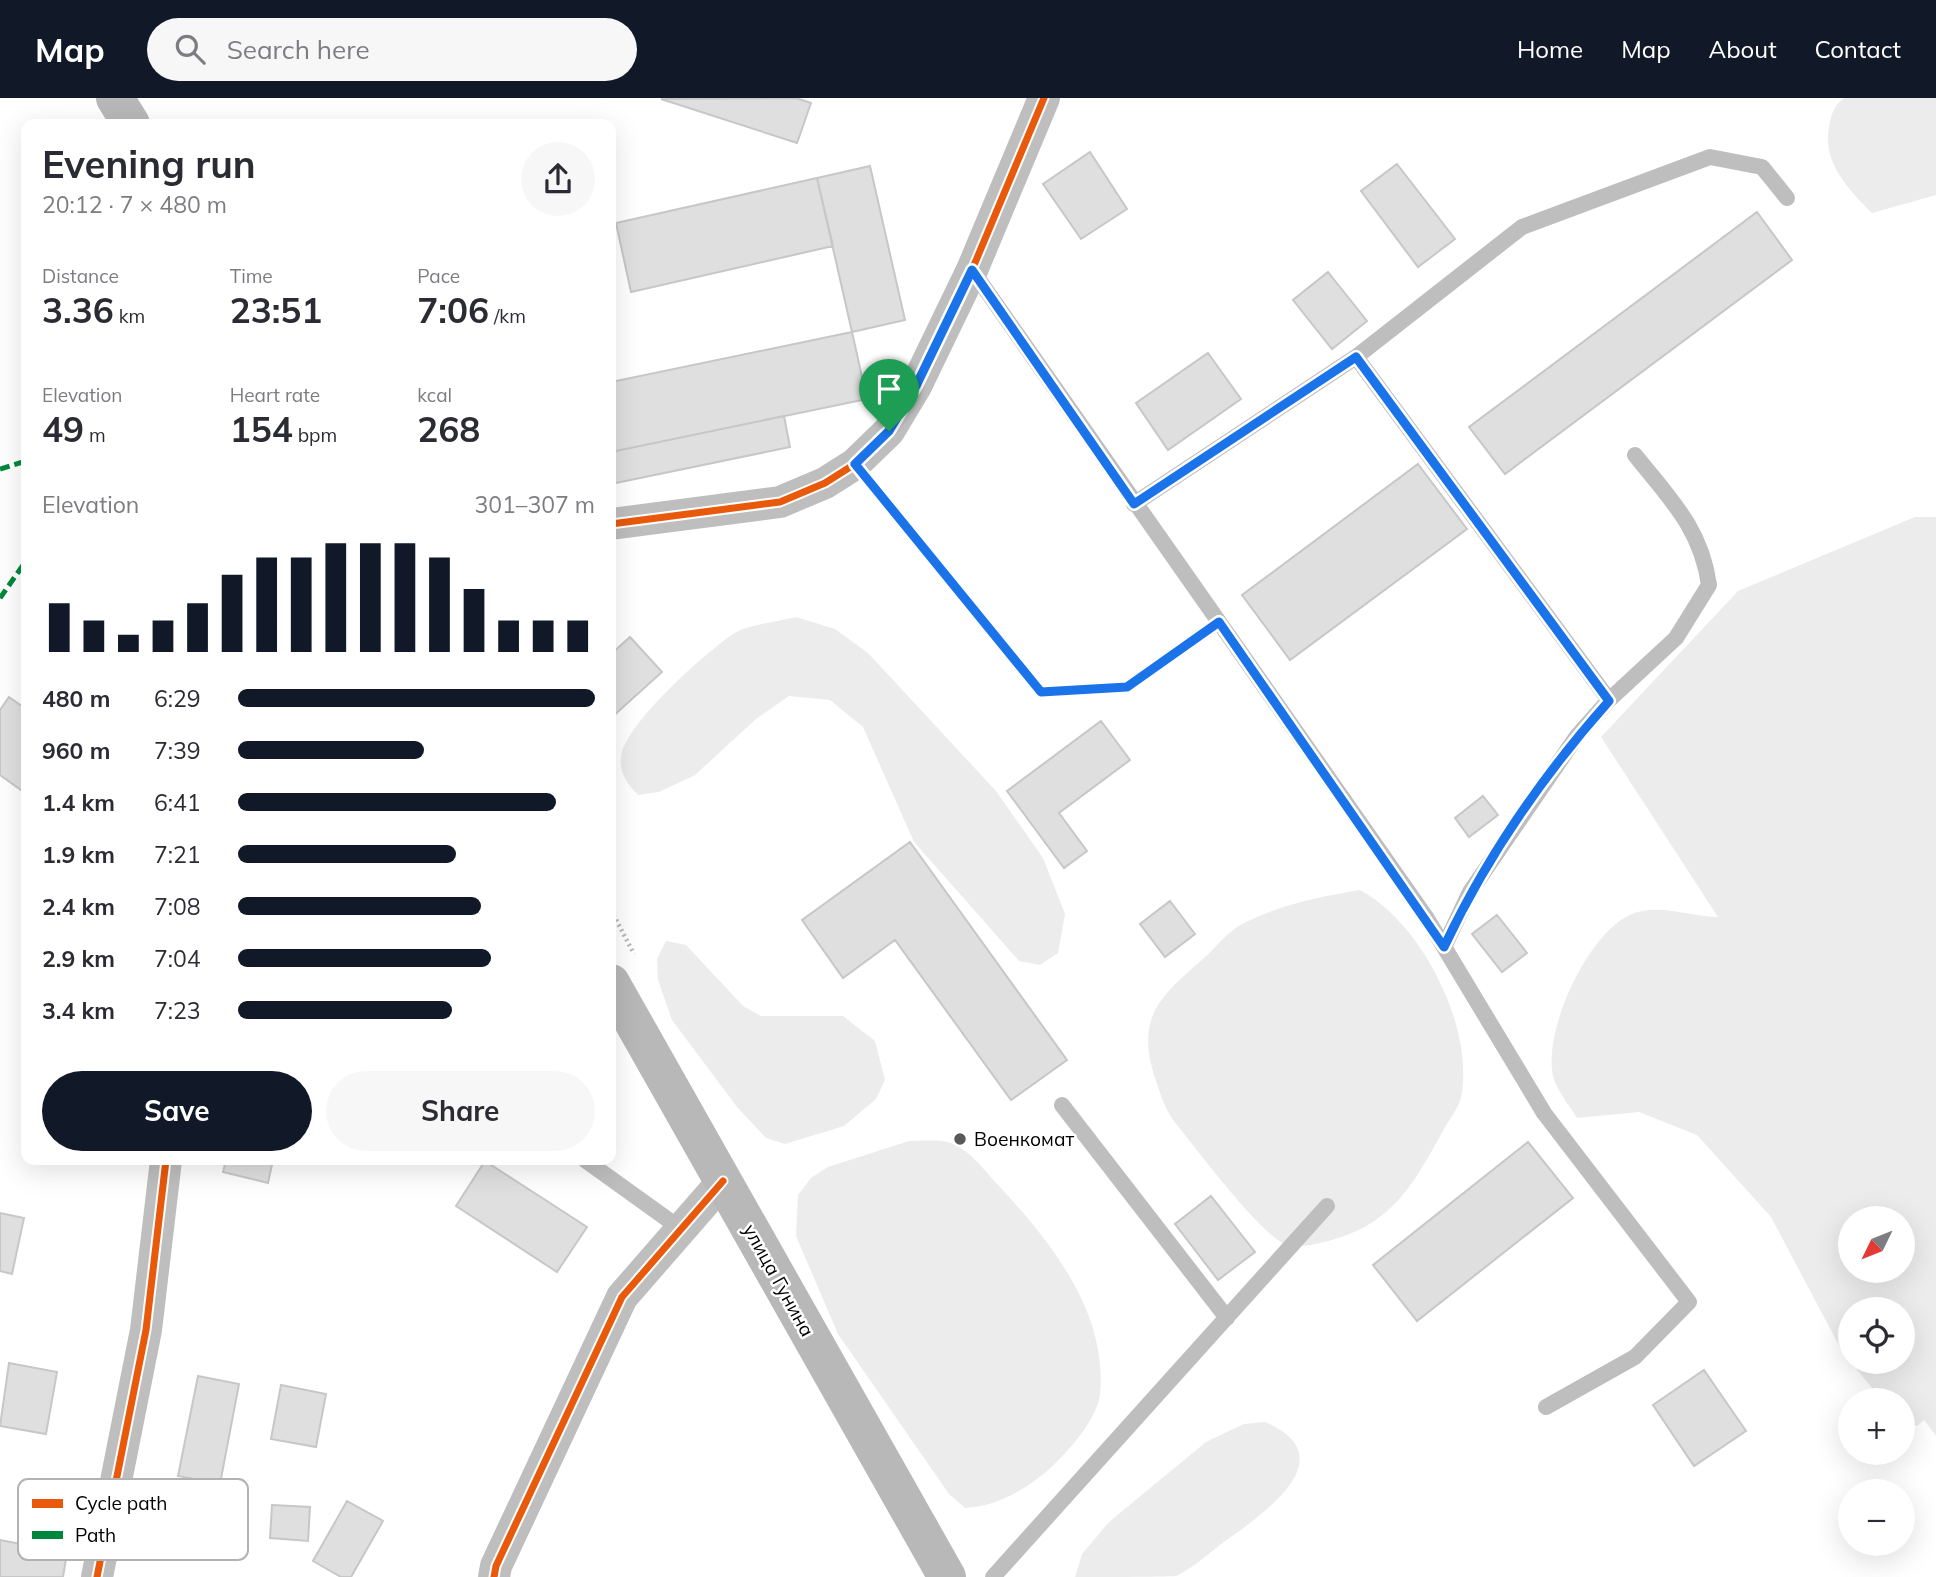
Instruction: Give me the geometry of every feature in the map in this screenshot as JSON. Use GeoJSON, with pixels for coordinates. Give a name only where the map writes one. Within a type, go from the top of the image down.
{"type":"FeatureCollection","features":[{"type":"Feature","properties":{"kind":"main road"},"geometry":{"type":"LineString","coordinates":[[115,98],[128,119]]}},
{"type":"Feature","properties":{"kind":"main road","name":"улица Гунина"},"geometry":{"type":"LineString","coordinates":[[616,992],[947,1577]]}},
{"type":"Feature","properties":{"kind":"street"},"geometry":{"type":"LineString","coordinates":[[616,523],[780,502],[825,483],[855,464],[889,431],[972,270],[1044,98]]}},
{"type":"Feature","properties":{"kind":"street"},"geometry":{"type":"LineString","coordinates":[[116,1479],[146,1330],[165,1165]]}},
{"type":"Feature","properties":{"kind":"street"},"geometry":{"type":"LineString","coordinates":[[494,1577],[496,1566],[622,1297],[723,1181]]}},
{"type":"Feature","properties":{"kind":"lane"},"geometry":{"type":"LineString","coordinates":[[1134,504],[1356,357],[1522,227],[1710,157],[1762,167],[1787,198]]}},
{"type":"Feature","properties":{"kind":"lane"},"geometry":{"type":"LineString","coordinates":[[972,270],[1444,947],[1544,1113],[1689,1302],[1635,1357],[1546,1407]]}},
{"type":"Feature","properties":{"kind":"lane"},"geometry":{"type":"LineString","coordinates":[[1356,357],[1609,701]]}},
{"type":"Feature","properties":{"kind":"lane"},"geometry":{"type":"LineString","coordinates":[[1444,947],[1470,891],[1577,736],[1609,701],[1676,638],[1709,585],[1706,560],[1693,528],[1635,455]]}},
{"type":"Feature","properties":{"kind":"lane"},"geometry":{"type":"LineString","coordinates":[[1062,1105],[1227,1318]]}},
{"type":"Feature","properties":{"kind":"lane"},"geometry":{"type":"LineString","coordinates":[[592,1165],[681,1229]]}},
{"type":"Feature","properties":{"kind":"lane"},"geometry":{"type":"LineString","coordinates":[[993,1577],[1327,1206]]}},
{"type":"Feature","properties":{"kind":"path"},"geometry":{"type":"LineString","coordinates":[[855,464],[1041,692],[1127,687],[1219,622]]}},
{"type":"Feature","properties":{"kind":"shaded area"},"geometry":{"type":"Polygon","coordinates":[[[1844,98],[1936,98],[1936,195],[1872,213],[1863,204],[1839,174],[1829,152],[1831,118],[1835,107],[1844,98]]]}},
{"type":"Feature","properties":{"kind":"shaded area"},"geometry":{"type":"Polygon","coordinates":[[[1915,517],[1936,517],[1936,1436],[1924,1420],[1915,1425],[1915,1388],[1872,1388],[1860,1374],[1915,1374],[1915,1297],[1838,1297],[1838,1344],[1771,1217],[1697,1135],[1639,1112],[1577,1118],[1560,1092],[1553,1076],[1555,1034],[1572,984],[1600,940],[1616,924],[1642,911],[1664,910],[1718,917],[1601,737],[1738,591],[1915,517]]]}},
{"type":"Feature","properties":{"kind":"shaded area"},"geometry":{"type":"Polygon","coordinates":[[[796,617],[835,629],[868,653],[996,791],[1043,858],[1065,914],[1058,953],[1040,965],[1019,961],[914,842],[863,727],[830,700],[789,696],[756,719],[695,775],[659,792],[638,795],[631,787],[621,769],[621,757],[626,743],[650,709],[704,657],[733,634],[796,617]]]}},
{"type":"Feature","properties":{"kind":"shaded area"},"geometry":{"type":"Polygon","coordinates":[[[1360,890],[1383,906],[1404,927],[1439,980],[1452,1010],[1460,1041],[1463,1070],[1461,1098],[1410,1186],[1383,1214],[1367,1226],[1347,1235],[1309,1245],[1288,1245],[1272,1236],[1244,1207],[1169,1114],[1159,1091],[1150,1057],[1150,1023],[1164,996],[1238,926],[1287,906],[1360,890]]]}},
{"type":"Feature","properties":{"kind":"shaded area"},"geometry":{"type":"Polygon","coordinates":[[[666,941],[686,945],[743,1006],[761,1016],[843,1016],[875,1041],[885,1080],[876,1099],[844,1126],[785,1144],[766,1138],[737,1107],[672,1020],[658,980],[657,959],[666,941]]]}},
{"type":"Feature","properties":{"kind":"shaded area"},"geometry":{"type":"Polygon","coordinates":[[[909,1141],[951,1143],[977,1161],[1055,1254],[1072,1280],[1095,1335],[1100,1364],[1100,1394],[1087,1426],[1062,1456],[1037,1479],[1008,1497],[977,1507],[965,1508],[949,1494],[838,1334],[796,1236],[798,1195],[811,1178],[828,1167],[909,1141]]]}},
{"type":"Feature","properties":{"kind":"shaded area"},"geometry":{"type":"Polygon","coordinates":[[[1265,1422],[1288,1436],[1299,1452],[1298,1468],[1290,1485],[1258,1516],[1195,1565],[1176,1576],[1075,1577],[1082,1554],[1109,1522],[1206,1442],[1244,1424],[1265,1422]]]}},
{"type":"Feature","properties":{"kind":"building"},"geometry":{"type":"Polygon","coordinates":[[[796,98],[811,103],[797,143],[661,99],[796,98]]]}},
{"type":"Feature","properties":{"kind":"building"},"geometry":{"type":"Polygon","coordinates":[[[1090,152],[1127,209],[1081,239],[1043,184],[1090,152]]]}},
{"type":"Feature","properties":{"kind":"building"},"geometry":{"type":"Polygon","coordinates":[[[1397,164],[1455,239],[1418,267],[1361,191],[1397,164]]]}},
{"type":"Feature","properties":{"kind":"building"},"geometry":{"type":"Polygon","coordinates":[[[870,166],[905,320],[852,332],[817,178],[870,166]]]}},
{"type":"Feature","properties":{"kind":"building"},"geometry":{"type":"Polygon","coordinates":[[[817,178],[833,246],[631,292],[616,223],[817,178]]]}},
{"type":"Feature","properties":{"kind":"building"},"geometry":{"type":"Polygon","coordinates":[[[1757,212],[1792,260],[1505,474],[1469,427],[1757,212]]]}},
{"type":"Feature","properties":{"kind":"building"},"geometry":{"type":"Polygon","coordinates":[[[1328,272],[1367,321],[1332,349],[1293,300],[1328,272]]]}},
{"type":"Feature","properties":{"kind":"building"},"geometry":{"type":"Polygon","coordinates":[[[852,332],[867,399],[616,451],[616,381],[852,332]]]}},
{"type":"Feature","properties":{"kind":"building"},"geometry":{"type":"Polygon","coordinates":[[[1208,353],[1241,399],[1168,450],[1136,403],[1208,353]]]}},
{"type":"Feature","properties":{"kind":"building"},"geometry":{"type":"Polygon","coordinates":[[[784,416],[790,447],[616,483],[616,451],[784,416]]]}},
{"type":"Feature","properties":{"kind":"building"},"geometry":{"type":"Polygon","coordinates":[[[1418,464],[1467,529],[1290,660],[1242,595],[1418,464]]]}},
{"type":"Feature","properties":{"kind":"building"},"geometry":{"type":"Polygon","coordinates":[[[630,637],[662,672],[616,713],[616,650],[630,637]]]}},
{"type":"Feature","properties":{"kind":"building"},"geometry":{"type":"Polygon","coordinates":[[[9,697],[21,705],[21,790],[0,775],[0,710],[9,697]]]}},
{"type":"Feature","properties":{"kind":"building"},"geometry":{"type":"Polygon","coordinates":[[[1101,721],[1130,760],[1059,813],[1087,851],[1064,868],[1007,791],[1101,721]]]}},
{"type":"Feature","properties":{"kind":"building"},"geometry":{"type":"Polygon","coordinates":[[[1483,796],[1498,815],[1469,837],[1455,818],[1483,796]]]}},
{"type":"Feature","properties":{"kind":"building"},"geometry":{"type":"Polygon","coordinates":[[[910,842],[1067,1060],[1011,1100],[895,940],[843,978],[802,920],[910,842]]]}},
{"type":"Feature","properties":{"kind":"building"},"geometry":{"type":"Polygon","coordinates":[[[1170,901],[1195,934],[1165,957],[1140,924],[1170,901]]]}},
{"type":"Feature","properties":{"kind":"building"},"geometry":{"type":"Polygon","coordinates":[[[1497,915],[1527,953],[1502,972],[1472,934],[1497,915]]]}},
{"type":"Feature","properties":{"kind":"building"},"geometry":{"type":"Polygon","coordinates":[[[1528,1142],[1573,1198],[1417,1321],[1373,1265],[1528,1142]]]}},
{"type":"Feature","properties":{"kind":"building"},"geometry":{"type":"Polygon","coordinates":[[[225,1165],[272,1165],[268,1183],[223,1172],[225,1165]]]}},
{"type":"Feature","properties":{"kind":"building"},"geometry":{"type":"Polygon","coordinates":[[[482,1165],[491,1165],[587,1227],[557,1272],[456,1206],[482,1165]]]}},
{"type":"Feature","properties":{"kind":"building"},"geometry":{"type":"Polygon","coordinates":[[[1211,1196],[1255,1252],[1218,1280],[1175,1224],[1211,1196]]]}},
{"type":"Feature","properties":{"kind":"building"},"geometry":{"type":"Polygon","coordinates":[[[0,1213],[24,1218],[12,1274],[0,1271],[0,1213]]]}},
{"type":"Feature","properties":{"kind":"building"},"geometry":{"type":"Polygon","coordinates":[[[9,1363],[57,1372],[46,1434],[0,1426],[9,1363]]]}},
{"type":"Feature","properties":{"kind":"building"},"geometry":{"type":"Polygon","coordinates":[[[1704,1370],[1746,1431],[1694,1466],[1653,1405],[1704,1370]]]}},
{"type":"Feature","properties":{"kind":"building"},"geometry":{"type":"Polygon","coordinates":[[[198,1376],[239,1384],[221,1479],[178,1476],[198,1376]]]}},
{"type":"Feature","properties":{"kind":"building"},"geometry":{"type":"Polygon","coordinates":[[[281,1385],[326,1394],[316,1447],[271,1439],[281,1385]]]}},
{"type":"Feature","properties":{"kind":"building"},"geometry":{"type":"Polygon","coordinates":[[[347,1501],[383,1521],[351,1577],[341,1577],[313,1561],[347,1501]]]}},
{"type":"Feature","properties":{"kind":"building"},"geometry":{"type":"Polygon","coordinates":[[[272,1505],[310,1507],[308,1541],[270,1538],[272,1505]]]}},
{"type":"Feature","properties":{"kind":"building"},"geometry":{"type":"Polygon","coordinates":[[[0,1540],[18,1543],[18,1560],[66,1560],[63,1577],[0,1577],[0,1540]]]}},
{"type":"Feature","properties":{"kind":"marked path"},"geometry":{"type":"LineString","coordinates":[[0,469],[21,463]]}},
{"type":"Feature","properties":{"kind":"marked path"},"geometry":{"type":"LineString","coordinates":[[0,598],[21,568]]}},
{"type":"Feature","properties":{"kind":"cycle path"},"geometry":{"type":"LineString","coordinates":[[616,523],[780,502],[825,483],[855,464],[889,431],[916,386],[972,270],[1044,98]]}},
{"type":"Feature","properties":{"kind":"cycle path"},"geometry":{"type":"LineString","coordinates":[[116,1479],[146,1330],[165,1165]]}},
{"type":"Feature","properties":{"kind":"cycle path"},"geometry":{"type":"LineString","coordinates":[[494,1577],[496,1566],[622,1297],[723,1181]]}},
{"type":"Feature","properties":{"kind":"cycle path"},"geometry":{"type":"LineString","coordinates":[[97,1577],[100,1560]]}},
{"type":"Feature","properties":{"kind":"place","name":"Военкомат"},"geometry":{"type":"Point","coordinates":[960,1139]}},
{"type":"Feature","properties":{"kind":"route"},"geometry":{"type":"LineString","coordinates":[[972,270],[1134,504],[1356,357],[1609,701],[1577,736],[1470,891],[1444,947],[1282,709],[1219,622],[1127,687],[1041,692],[855,464],[889,431],[916,386],[972,270]]}}]}
